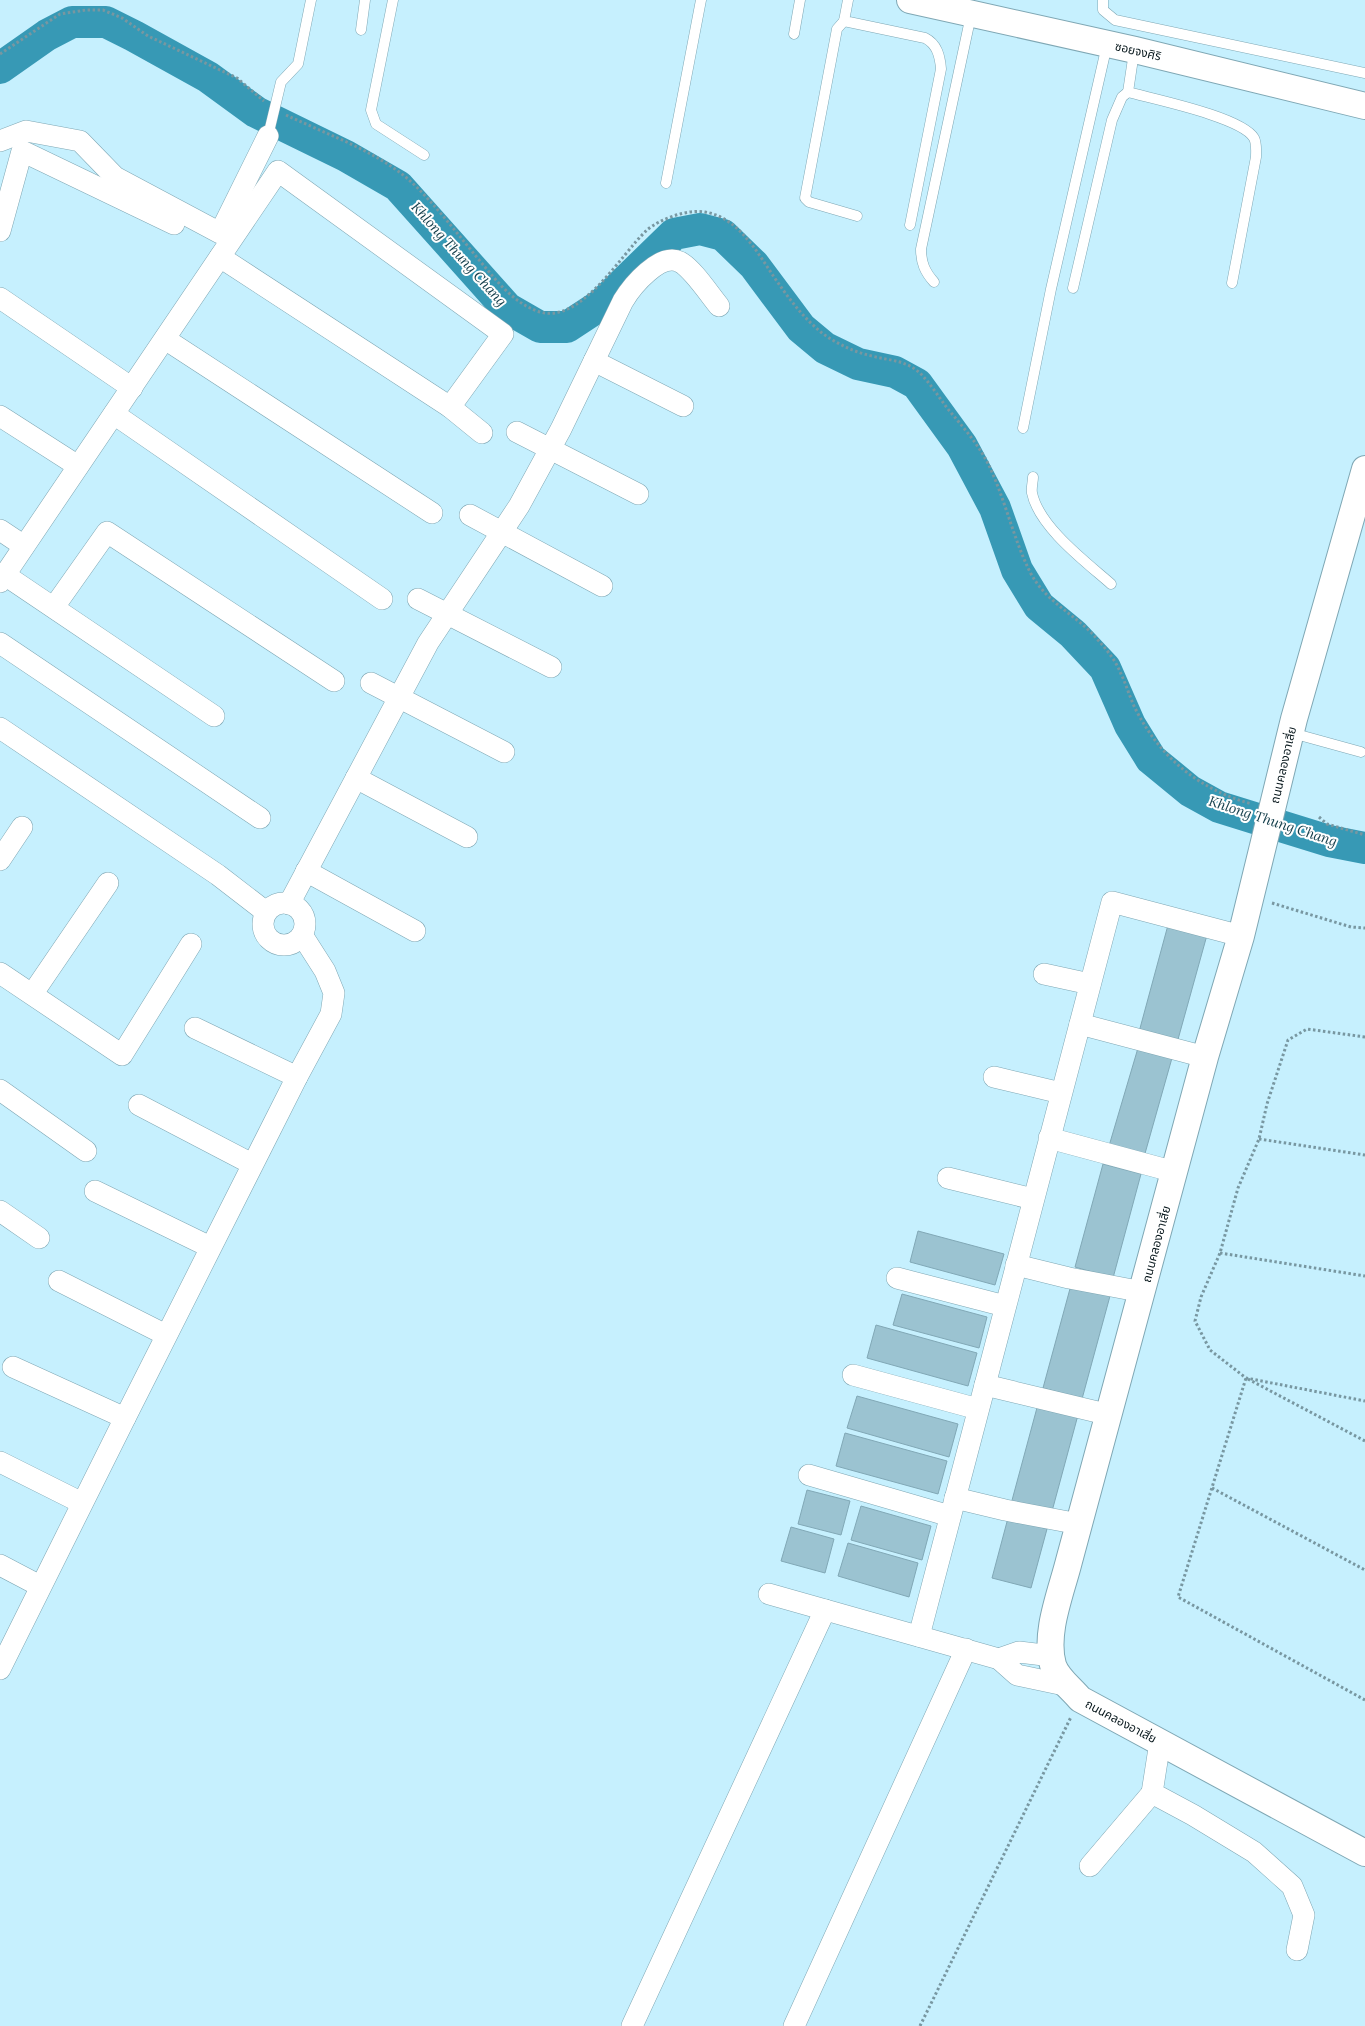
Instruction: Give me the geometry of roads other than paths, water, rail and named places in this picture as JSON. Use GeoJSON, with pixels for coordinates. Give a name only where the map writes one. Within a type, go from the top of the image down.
{"type":"FeatureCollection","features":[{"type":"Feature","properties":{"kind":"street","name":"ซอยจงศิริ"},"geometry":{"type":"LineString","coordinates":[[914,0],[1135,50],[1365,106]]}},
{"type":"Feature","properties":{"kind":"street"},"geometry":{"type":"LineString","coordinates":[[0,141],[26,131],[80,141],[115,177],[220,232],[268,136]]}},
{"type":"Feature","properties":{"kind":"street"},"geometry":{"type":"LineString","coordinates":[[0,231],[22,151],[223,253],[450,407],[482,433]]}},
{"type":"Feature","properties":{"kind":"street"},"geometry":{"type":"LineString","coordinates":[[214,716],[54,607],[3,579],[278,171],[503,334],[450,407]]}},
{"type":"Feature","properties":{"kind":"street"},"geometry":{"type":"LineString","coordinates":[[289,904],[428,643],[519,506],[550,449],[631,288],[662,262],[672,260],[680,262],[688,268],[719,306]]}},
{"type":"Feature","properties":{"kind":"street"},"geometry":{"type":"LineString","coordinates":[[0,298],[132,388]]}},
{"type":"Feature","properties":{"kind":"street"},"geometry":{"type":"LineString","coordinates":[[165,338],[432,513]]}},
{"type":"Feature","properties":{"kind":"street"},"geometry":{"type":"LineString","coordinates":[[594,361],[683,406]]}},
{"type":"Feature","properties":{"kind":"street"},"geometry":{"type":"LineString","coordinates":[[114,414],[382,599]]}},
{"type":"Feature","properties":{"kind":"street"},"geometry":{"type":"LineString","coordinates":[[0,416],[78,466]]}},
{"type":"Feature","properties":{"kind":"street"},"geometry":{"type":"LineString","coordinates":[[517,432],[638,494]]}},
{"type":"Feature","properties":{"kind":"street","name":"ถนนคลองอาเสี่ย"},"geometry":{"type":"LineString","coordinates":[[1365,469],[1291,733],[1266,804],[1266,839],[1079,1524],[1054,1620],[1051,1642],[1053,1666],[1059,1676],[1075,1693],[1160,1742],[1365,1853]]}},
{"type":"Feature","properties":{"kind":"street"},"geometry":{"type":"LineString","coordinates":[[470,515],[602,586]]}},
{"type":"Feature","properties":{"kind":"street"},"geometry":{"type":"LineString","coordinates":[[0,530],[24,546]]}},
{"type":"Feature","properties":{"kind":"street"},"geometry":{"type":"LineString","coordinates":[[54,607],[106,532],[334,681]]}},
{"type":"Feature","properties":{"kind":"street"},"geometry":{"type":"LineString","coordinates":[[418,599],[551,667]]}},
{"type":"Feature","properties":{"kind":"street"},"geometry":{"type":"LineString","coordinates":[[0,643],[260,818]]}},
{"type":"Feature","properties":{"kind":"street"},"geometry":{"type":"LineString","coordinates":[[370,683],[504,752]]}},
{"type":"Feature","properties":{"kind":"street"},"geometry":{"type":"LineString","coordinates":[[0,728],[218,875],[266,912]]}},
{"type":"Feature","properties":{"kind":"street"},"geometry":{"type":"LineString","coordinates":[[356,778],[467,837]]}},
{"type":"Feature","properties":{"kind":"street"},"geometry":{"type":"LineString","coordinates":[[0,860],[22,827]]}},
{"type":"Feature","properties":{"kind":"street"},"geometry":{"type":"LineString","coordinates":[[306,870],[415,931]]}},
{"type":"Feature","properties":{"kind":"street"},"geometry":{"type":"LineString","coordinates":[[32,993],[108,883]]}},
{"type":"Feature","properties":{"kind":"street"},"geometry":{"type":"LineString","coordinates":[[918,1636],[1112,902],[1241,936]]}},
{"type":"Feature","properties":{"kind":"street"},"geometry":{"type":"LineString","coordinates":[[280,903],[297,907],[303,914],[306,924],[302,936],[289,945],[279,945],[270,940],[264,932],[263,922],[266,912],[272,906],[280,903]]}},
{"type":"Feature","properties":{"kind":"street"},"geometry":{"type":"LineString","coordinates":[[0,1669],[252,1164],[331,1014],[334,993],[325,970],[302,936]]}},
{"type":"Feature","properties":{"kind":"street"},"geometry":{"type":"LineString","coordinates":[[0,972],[122,1055],[191,944]]}},
{"type":"Feature","properties":{"kind":"street"},"geometry":{"type":"LineString","coordinates":[[1044,974],[1090,984]]}},
{"type":"Feature","properties":{"kind":"street"},"geometry":{"type":"LineString","coordinates":[[1080,1024],[1205,1057]]}},
{"type":"Feature","properties":{"kind":"street"},"geometry":{"type":"LineString","coordinates":[[195,1028],[297,1077]]}},
{"type":"Feature","properties":{"kind":"street"},"geometry":{"type":"LineString","coordinates":[[994,1077],[1061,1093]]}},
{"type":"Feature","properties":{"kind":"street"},"geometry":{"type":"LineString","coordinates":[[0,1090],[86,1150]]}},
{"type":"Feature","properties":{"kind":"street"},"geometry":{"type":"LineString","coordinates":[[139,1105],[252,1164]]}},
{"type":"Feature","properties":{"kind":"street"},"geometry":{"type":"LineString","coordinates":[[1049,1138],[1174,1172]]}},
{"type":"Feature","properties":{"kind":"street"},"geometry":{"type":"LineString","coordinates":[[948,1178],[1033,1199]]}},
{"type":"Feature","properties":{"kind":"street"},"geometry":{"type":"LineString","coordinates":[[95,1191],[210,1248]]}},
{"type":"Feature","properties":{"kind":"street"},"geometry":{"type":"LineString","coordinates":[[0,1212],[39,1238]]}},
{"type":"Feature","properties":{"kind":"street"},"geometry":{"type":"LineString","coordinates":[[1016,1265],[1069,1278],[1143,1292]]}},
{"type":"Feature","properties":{"kind":"street"},"geometry":{"type":"LineString","coordinates":[[897,1278],[1005,1306]]}},
{"type":"Feature","properties":{"kind":"street"},"geometry":{"type":"LineString","coordinates":[[59,1281],[166,1335]]}},
{"type":"Feature","properties":{"kind":"street"},"geometry":{"type":"LineString","coordinates":[[13,1367],[124,1418]]}},
{"type":"Feature","properties":{"kind":"street"},"geometry":{"type":"LineString","coordinates":[[853,1375],[978,1409]]}},
{"type":"Feature","properties":{"kind":"street"},"geometry":{"type":"LineString","coordinates":[[985,1385],[1110,1415]]}},
{"type":"Feature","properties":{"kind":"street"},"geometry":{"type":"LineString","coordinates":[[0,1462],[82,1503]]}},
{"type":"Feature","properties":{"kind":"street"},"geometry":{"type":"LineString","coordinates":[[809,1475],[952,1507],[1005,1510],[1079,1524]]}},
{"type":"Feature","properties":{"kind":"street"},"geometry":{"type":"LineString","coordinates":[[0,1565],[40,1586]]}},
{"type":"Feature","properties":{"kind":"street"},"geometry":{"type":"LineString","coordinates":[[769,1594],[999,1659],[1017,1675],[1075,1693]]}},
{"type":"Feature","properties":{"kind":"street"},"geometry":{"type":"LineString","coordinates":[[632,2026],[825,1610]]}},
{"type":"Feature","properties":{"kind":"street"},"geometry":{"type":"LineString","coordinates":[[794,2026],[966,1650]]}},
{"type":"Feature","properties":{"kind":"street"},"geometry":{"type":"LineString","coordinates":[[999,1659],[1019,1652],[1052,1656]]}},
{"type":"Feature","properties":{"kind":"street"},"geometry":{"type":"LineString","coordinates":[[1090,1866],[1152,1793],[1160,1742]]}},
{"type":"Feature","properties":{"kind":"street"},"geometry":{"type":"LineString","coordinates":[[1152,1793],[1193,1814],[1254,1852],[1292,1886],[1304,1914],[1297,1950]]}},
{"type":"Feature","properties":{"kind":"lane"},"geometry":{"type":"LineString","coordinates":[[268,136],[281,82],[298,64],[311,0]]}},
{"type":"Feature","properties":{"kind":"lane"},"geometry":{"type":"LineString","coordinates":[[361,30],[366,0]]}},
{"type":"Feature","properties":{"kind":"lane"},"geometry":{"type":"LineString","coordinates":[[394,0],[371,110],[376,124],[424,155]]}},
{"type":"Feature","properties":{"kind":"lane"},"geometry":{"type":"LineString","coordinates":[[666,183],[701,0]]}},
{"type":"Feature","properties":{"kind":"lane"},"geometry":{"type":"LineString","coordinates":[[794,34],[800,0]]}},
{"type":"Feature","properties":{"kind":"lane"},"geometry":{"type":"LineString","coordinates":[[848,0],[844,21],[837,28],[805,198],[809,202],[857,216]]}},
{"type":"Feature","properties":{"kind":"lane"},"geometry":{"type":"LineString","coordinates":[[1103,0],[1104,10],[1115,20],[1365,73]]}},
{"type":"Feature","properties":{"kind":"lane"},"geometry":{"type":"LineString","coordinates":[[934,282],[924,269],[921,260],[921,249],[971,14]]}},
{"type":"Feature","properties":{"kind":"lane"},"geometry":{"type":"LineString","coordinates":[[844,21],[925,38],[933,41],[938,52],[941,69],[910,225]]}},
{"type":"Feature","properties":{"kind":"lane"},"geometry":{"type":"LineString","coordinates":[[1023,428],[1051,289],[1107,44]]}},
{"type":"Feature","properties":{"kind":"lane"},"geometry":{"type":"LineString","coordinates":[[1073,288],[1112,120],[1122,97],[1128,92],[1135,50]]}},
{"type":"Feature","properties":{"kind":"lane"},"geometry":{"type":"LineString","coordinates":[[1128,92],[1202,112],[1239,125],[1253,136],[1256,144],[1256,157],[1232,282]]}},
{"type":"Feature","properties":{"kind":"lane"},"geometry":{"type":"LineString","coordinates":[[1033,477],[1032,492],[1035,500],[1059,538],[1111,584]]}},
{"type":"Feature","properties":{"kind":"lane"},"geometry":{"type":"LineString","coordinates":[[1291,733],[1361,752]]}},
{"type":"Feature","properties":{"kind":"waterway","name":"Khlong Thung Chang"},"geometry":{"type":"LineString","coordinates":[[0,68],[47,35],[72,22],[106,22],[208,77],[256,112],[346,156],[398,186],[507,308],[540,327],[567,327],[602,304],[674,234],[700,229],[723,235],[754,265],[801,328],[825,348],[858,364],[895,372],[917,384],[962,446],[995,508],[1017,570],[1039,606],[1073,634],[1105,668],[1130,725],[1151,759],[1190,791],[1219,807],[1329,841],[1365,848]]}}]}
